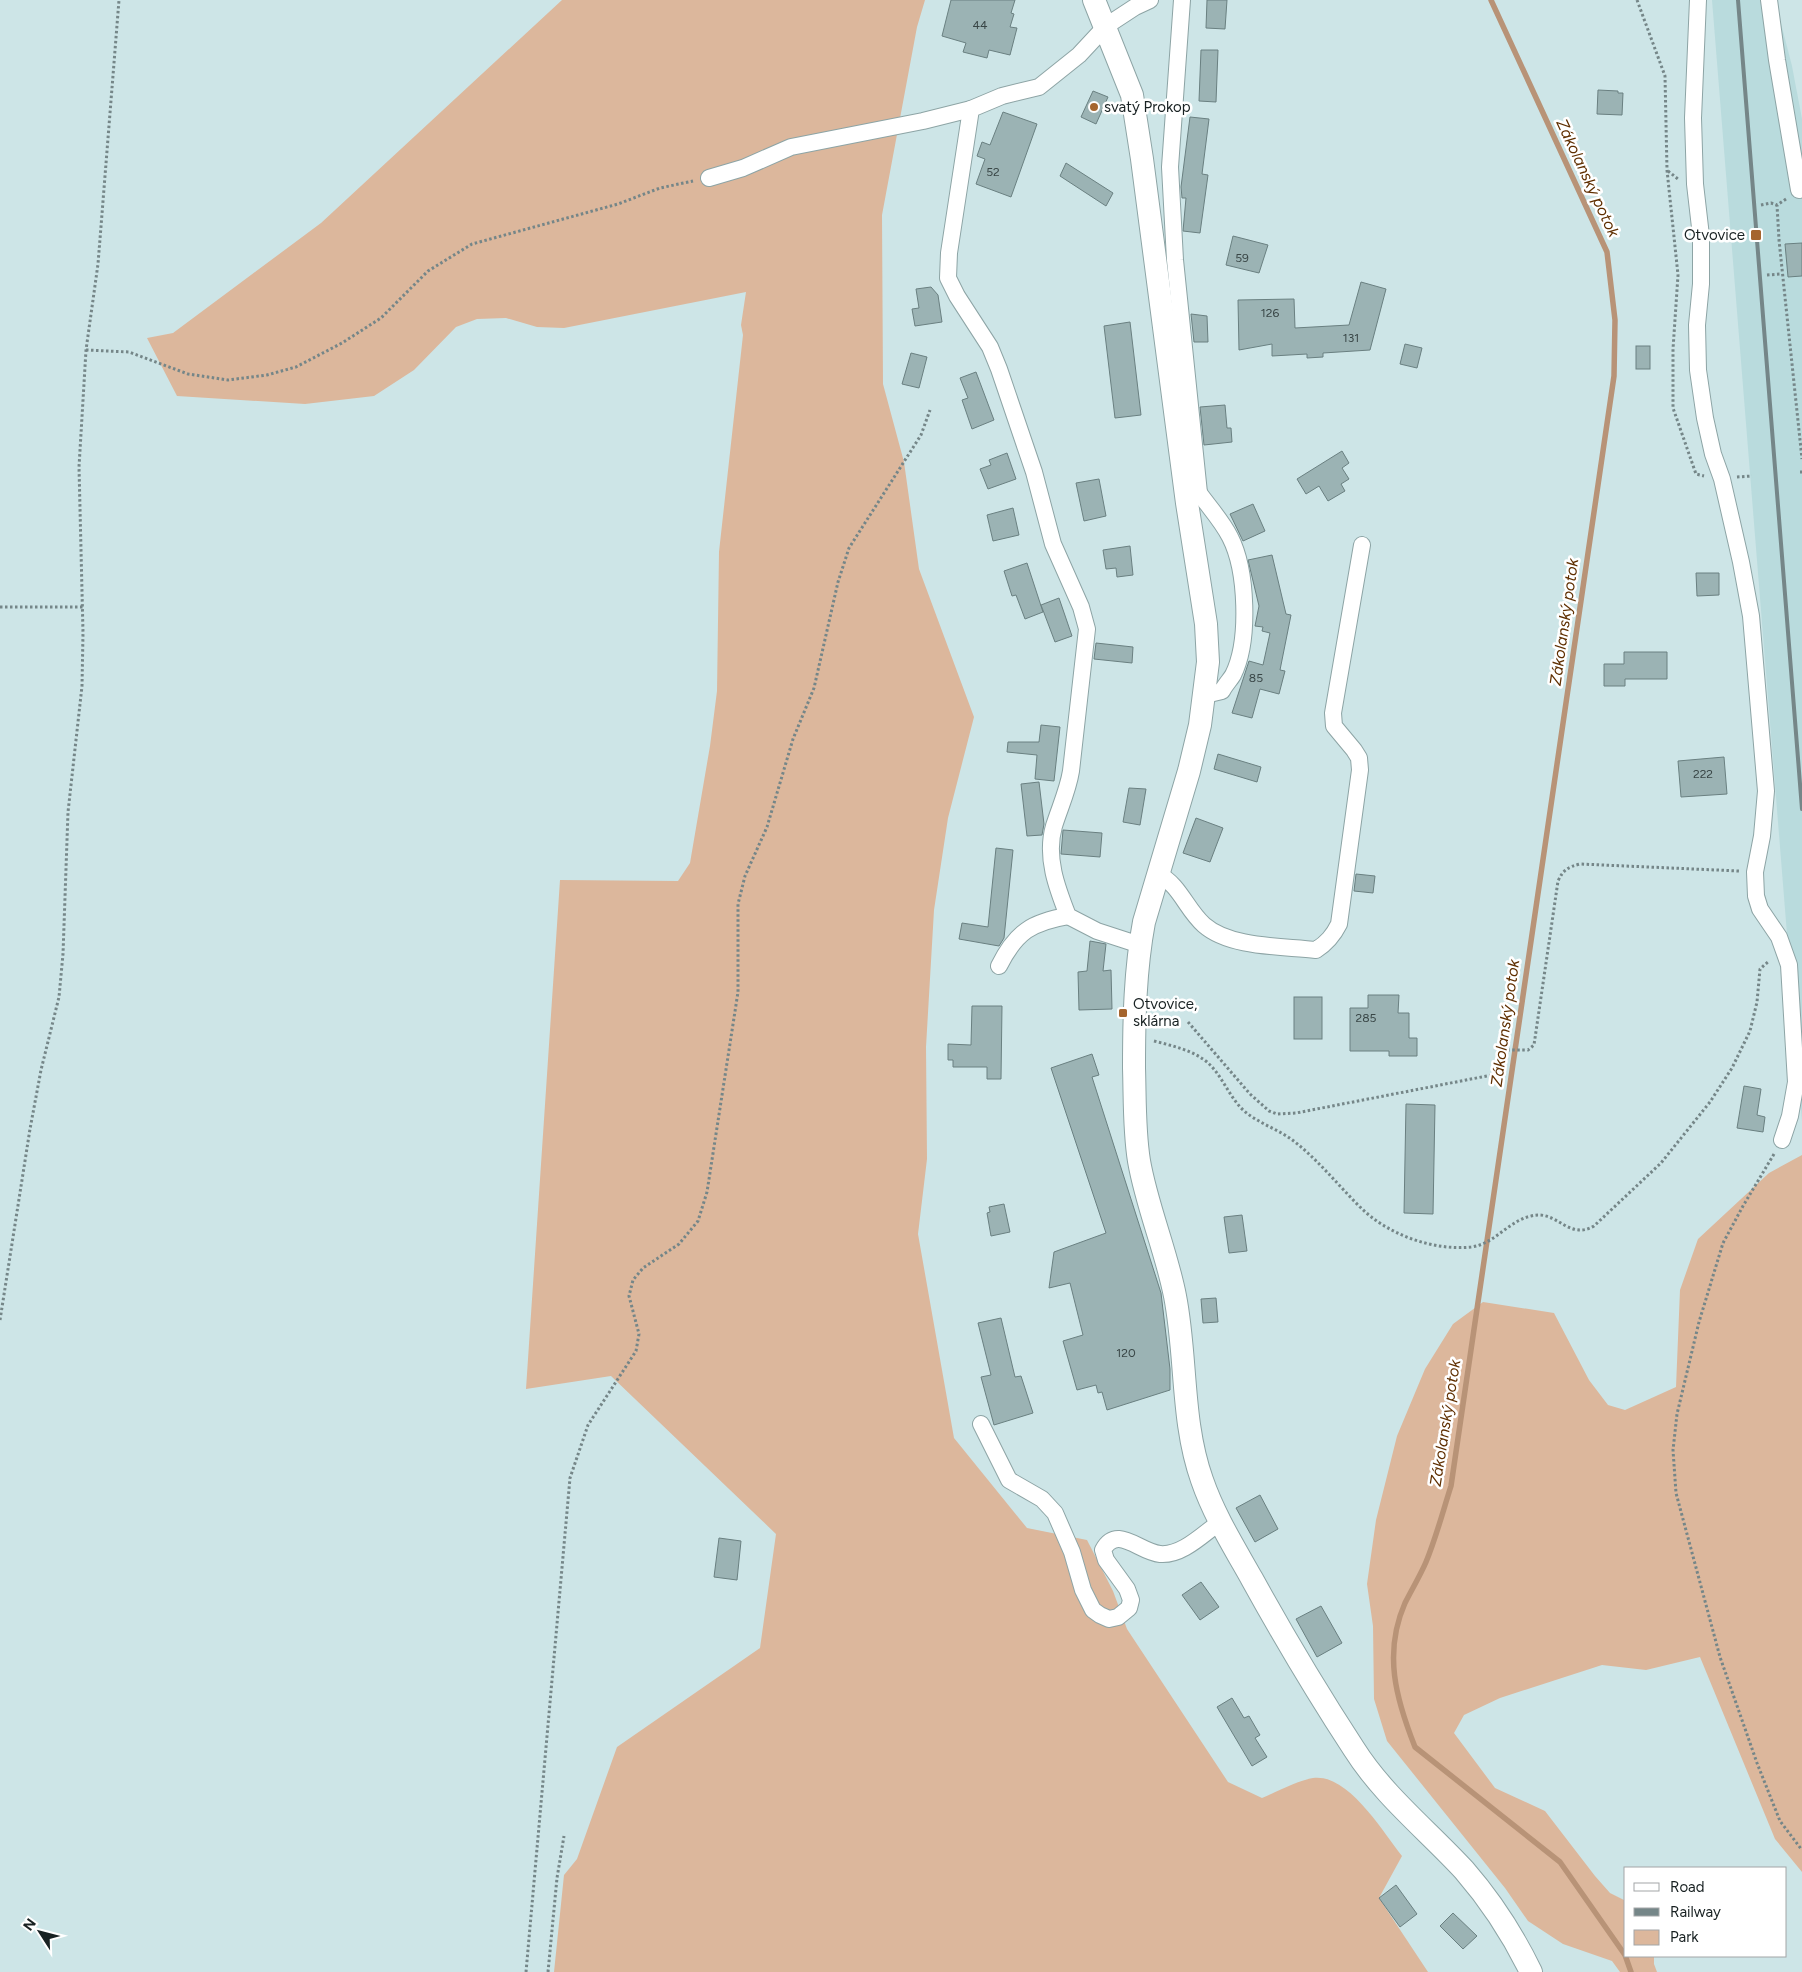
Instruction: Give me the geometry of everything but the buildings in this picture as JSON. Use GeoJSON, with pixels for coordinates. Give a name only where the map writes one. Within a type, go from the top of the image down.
{"type":"FeatureCollection","features":[{"type":"Feature","properties":{"kind":"main road"},"geometry":{"type":"LineString","coordinates":[[1094,0],[1132,95],[1193,498],[1206,624],[1208,662],[1200,725],[1189,771],[1144,922],[1140,945],[1134,1035],[1135,1126],[1139,1161],[1146,1196],[1175,1296],[1192,1444],[1202,1480],[1220,1522],[1273,1616],[1355,1752],[1377,1780],[1465,1872],[1497,1912],[1517,1942],[1531,1972]]}},
{"type":"Feature","properties":{"kind":"street"},"geometry":{"type":"LineString","coordinates":[[709,178],[743,168],[791,147],[923,121],[971,109],[1002,96],[1039,87],[1079,56],[1106,26],[1135,7],[1150,0]]}},
{"type":"Feature","properties":{"kind":"street"},"geometry":{"type":"LineString","coordinates":[[1182,0],[1170,168],[1174,260],[1193,498],[1230,537],[1243,587],[1245,615],[1241,648],[1233,674],[1222,691],[1205,695]]}},
{"type":"Feature","properties":{"kind":"street"},"geometry":{"type":"LineString","coordinates":[[1698,0],[1693,118],[1695,184],[1702,236],[1701,284],[1697,325],[1698,370],[1704,418],[1713,454],[1722,479],[1751,616],[1766,791],[1765,810],[1755,872],[1756,896],[1760,909],[1779,937],[1789,965],[1796,1082],[1790,1116],[1782,1140]]}},
{"type":"Feature","properties":{"kind":"street"},"geometry":{"type":"LineString","coordinates":[[1769,0],[1799,190]]}},
{"type":"Feature","properties":{"kind":"street"},"geometry":{"type":"LineString","coordinates":[[971,109],[948,253],[948,278],[957,296],[990,347],[999,369],[1034,472],[1053,544],[1081,606],[1087,629],[1087,642],[1068,789],[1054,827],[1051,842],[1050,862],[1068,916]]}},
{"type":"Feature","properties":{"kind":"street"},"geometry":{"type":"LineString","coordinates":[[1158,874],[1168,879],[1174,885],[1193,913],[1205,926],[1225,937],[1245,942],[1316,950],[1334,935],[1339,924],[1360,770],[1359,758],[1334,726],[1333,713],[1362,545]]}},
{"type":"Feature","properties":{"kind":"street"},"geometry":{"type":"LineString","coordinates":[[999,966],[1014,942],[1028,929],[1046,920],[1068,916],[1097,931],[1140,945]]}},
{"type":"Feature","properties":{"kind":"street"},"geometry":{"type":"LineString","coordinates":[[981,1424],[1010,1480],[1042,1499],[1055,1513],[1072,1552],[1083,1590],[1093,1610],[1109,1619],[1118,1618],[1129,1608],[1130,1600],[1127,1589],[1106,1560],[1103,1550],[1109,1540],[1116,1538],[1126,1540],[1150,1552],[1161,1554],[1175,1553],[1220,1522]]}},
{"type":"Feature","properties":{"kind":"path"},"geometry":{"type":"LineString","coordinates":[[0,1320],[30,1129],[41,1070],[59,997],[64,954],[68,812],[82,686],[79,467],[86,350],[98,264],[119,0]]}},
{"type":"Feature","properties":{"kind":"path"},"geometry":{"type":"LineString","coordinates":[[1637,0],[1665,76],[1667,170],[1678,275],[1673,348],[1673,408],[1696,474],[1722,479]]}},
{"type":"Feature","properties":{"kind":"path"},"geometry":{"type":"LineString","coordinates":[[86,350],[129,352],[188,374],[228,380],[267,375],[296,367],[342,343],[381,318],[428,271],[472,244],[618,204],[660,188],[709,178]]}},
{"type":"Feature","properties":{"kind":"path"},"geometry":{"type":"LineString","coordinates":[[1761,205],[1778,205],[1799,190]]}},
{"type":"Feature","properties":{"kind":"path"},"geometry":{"type":"LineString","coordinates":[[1778,205],[1781,274],[1802,459]]}},
{"type":"Feature","properties":{"kind":"path"},"geometry":{"type":"LineString","coordinates":[[1767,275],[1781,274]]}},
{"type":"Feature","properties":{"kind":"path"},"geometry":{"type":"LineString","coordinates":[[526,1972],[570,1478],[588,1425],[636,1351],[639,1334],[629,1296],[633,1280],[643,1268],[679,1244],[698,1221],[706,1192],[738,992],[738,904],[744,876],[767,827],[793,739],[814,688],[838,582],[849,548],[921,435],[930,410]]}},
{"type":"Feature","properties":{"kind":"path"},"geometry":{"type":"LineString","coordinates":[[0,607],[82,607]]}},
{"type":"Feature","properties":{"kind":"path"},"geometry":{"type":"LineString","coordinates":[[1188,1022],[1250,1094],[1269,1111],[1277,1114],[1296,1113],[1498,1074],[1502,1070],[1505,1054],[1508,1050],[1528,1050],[1534,1045],[1558,881],[1563,872],[1569,867],[1580,864],[1755,872]]}},
{"type":"Feature","properties":{"kind":"path"},"geometry":{"type":"LineString","coordinates":[[1134,1035],[1185,1049],[1208,1063],[1241,1107],[1251,1116],[1281,1131],[1297,1144],[1374,1219],[1420,1242],[1445,1246],[1478,1246],[1498,1236],[1519,1220],[1532,1215],[1545,1215],[1576,1231],[1585,1231],[1594,1226],[1662,1163],[1710,1102],[1732,1068],[1750,1031],[1757,1002],[1760,969],[1765,963],[1785,951]]}},
{"type":"Feature","properties":{"kind":"path"},"geometry":{"type":"LineString","coordinates":[[1782,1140],[1742,1206],[1723,1243],[1699,1322],[1677,1414],[1673,1450],[1676,1493],[1720,1657],[1756,1763],[1780,1821],[1802,1850]]}},
{"type":"Feature","properties":{"kind":"path"},"geometry":{"type":"LineString","coordinates":[[548,1972],[557,1878],[564,1836]]}},
{"type":"Feature","properties":{"kind":"shaded area"},"geometry":{"type":"Polygon","coordinates":[[[1712,0],[1775,0],[1792,66],[1802,119],[1802,1121],[1712,0]]]}},
{"type":"Feature","properties":{"kind":"green space"},"geometry":{"type":"Polygon","coordinates":[[[562,0],[925,0],[917,27],[882,215],[883,384],[904,462],[919,569],[974,717],[948,818],[934,910],[926,1047],[927,1159],[918,1234],[954,1438],[1027,1528],[1087,1540],[1113,1591],[1127,1629],[1228,1782],[1262,1798],[1307,1779],[1326,1779],[1352,1794],[1364,1806],[1402,1856],[1379,1898],[1428,1972],[554,1972],[564,1875],[577,1859],[617,1747],[760,1648],[776,1534],[611,1376],[526,1389],[560,880],[678,881],[690,863],[710,746],[717,691],[719,552],[743,335],[741,325],[746,292],[564,328],[537,327],[506,318],[477,319],[456,327],[414,370],[374,396],[305,404],[177,396],[147,338],[173,333],[321,223],[562,0]]]}},
{"type":"Feature","properties":{"kind":"green space"},"geometry":{"type":"Polygon","coordinates":[[[1802,1155],[1802,1872],[1775,1839],[1700,1657],[1646,1670],[1602,1665],[1500,1698],[1464,1715],[1454,1733],[1495,1788],[1545,1811],[1610,1893],[1624,1900],[1624,1957],[1654,1957],[1657,1972],[1620,1972],[1612,1961],[1563,1944],[1528,1921],[1505,1888],[1387,1741],[1374,1699],[1373,1626],[1367,1584],[1376,1520],[1397,1436],[1425,1369],[1453,1324],[1483,1302],[1554,1313],[1589,1380],[1608,1405],[1625,1410],[1676,1387],[1680,1290],[1698,1239],[1769,1173],[1802,1155]]]}},
{"type":"Feature","properties":{"kind":"waterway","name":"Zákolanský potok"},"geometry":{"type":"LineString","coordinates":[[1491,0],[1607,252],[1615,320],[1614,376],[1451,1486],[1430,1553],[1405,1603],[1398,1622],[1393,1658],[1402,1711],[1415,1747],[1560,1862],[1624,1954]]}},
{"type":"Feature","properties":{"kind":"waterway","name":"Zákolanský potok"},"geometry":{"type":"LineString","coordinates":[[1626,1957],[1631,1972]]}},
{"type":"Feature","properties":{"kind":"railway"},"geometry":{"type":"LineString","coordinates":[[1738,0],[1802,809]]}},
{"type":"Feature","properties":{"kind":"place","name":"svatý Prokop"},"geometry":{"type":"Point","coordinates":[1094,107]}},
{"type":"Feature","properties":{"kind":"place","name":"Otvovice"},"geometry":{"type":"Point","coordinates":[1756,235]}},
{"type":"Feature","properties":{"kind":"place","name":"Otvovice, sklárna"},"geometry":{"type":"Point","coordinates":[1123,1013]}}]}
